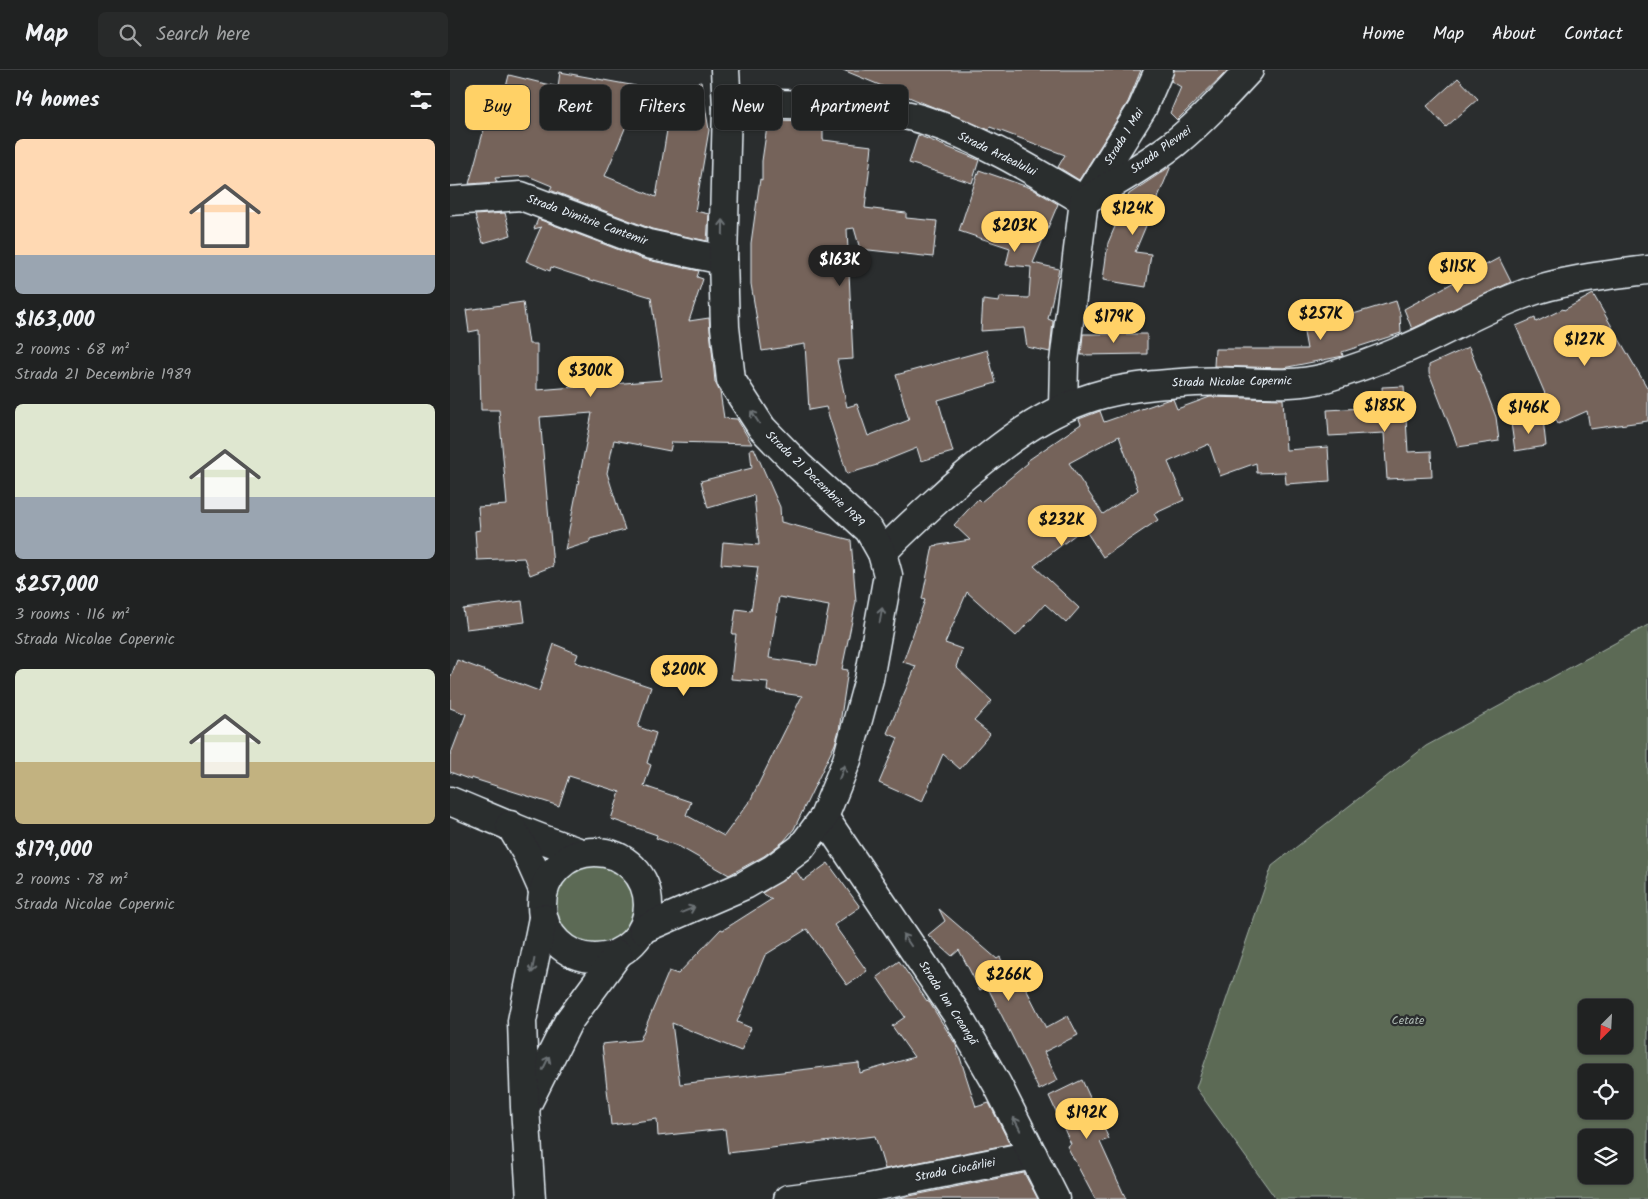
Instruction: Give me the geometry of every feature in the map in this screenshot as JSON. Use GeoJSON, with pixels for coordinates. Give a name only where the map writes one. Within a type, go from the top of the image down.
{"type":"FeatureCollection","features":[{"type":"Feature","properties":{"kind":"street","name":"Strada 21 Decembrie 1989"},"geometry":{"type":"LineString","coordinates":[[725,70],[726,85]]}},
{"type":"Feature","properties":{"kind":"street","name":"Strada 1 Mai"},"geometry":{"type":"LineString","coordinates":[[1084,201],[1142,109],[1159,70]]}},
{"type":"Feature","properties":{"kind":"street","name":"Strada Plevnei"},"geometry":{"type":"LineString","coordinates":[[1084,201],[1145,164],[1174,143],[1212,111],[1249,70]]}},
{"type":"Feature","properties":{"kind":"street","name":"Strada Ardealului"},"geometry":{"type":"LineString","coordinates":[[782,104],[871,109],[924,120],[974,140],[1041,175],[1084,201]]}},
{"type":"Feature","properties":{"kind":"street","name":"Strada 21 Decembrie 1989"},"geometry":{"type":"LineString","coordinates":[[643,928],[745,885],[774,870],[801,848],[824,817],[847,760],[869,679],[888,574],[882,553],[869,530],[799,466],[762,428],[732,380],[725,327],[723,260],[726,130]]}},
{"type":"Feature","properties":{"kind":"street","name":"Strada Dimitrie Cantemir"},"geometry":{"type":"LineString","coordinates":[[450,202],[521,196],[648,244],[723,260]]}},
{"type":"Feature","properties":{"kind":"street"},"geometry":{"type":"LineString","coordinates":[[1063,408],[1064,362],[1084,201]]}},
{"type":"Feature","properties":{"kind":"street","name":"Strada Nicolae Copernic"},"geometry":{"type":"LineString","coordinates":[[882,553],[921,515],[991,453],[1015,436],[1063,408],[1101,394],[1142,386],[1203,381],[1279,383],[1323,378],[1405,349],[1481,311],[1526,293],[1599,276],[1648,270]]}},
{"type":"Feature","properties":{"kind":"street"},"geometry":{"type":"LineString","coordinates":[[450,802],[510,825],[548,843],[582,853]]}},
{"type":"Feature","properties":{"kind":"street","name":"Strada Ion Creangă"},"geometry":{"type":"LineString","coordinates":[[824,817],[867,884],[956,1013],[997,1084],[1055,1199]]}},
{"type":"Feature","properties":{"kind":"street"},"geometry":{"type":"LineString","coordinates":[[510,825],[527,854],[544,890]]}},
{"type":"Feature","properties":{"kind":"street"},"geometry":{"type":"LineString","coordinates":[[525,1107],[568,1022],[618,954],[633,943],[643,928],[648,912],[647,895],[641,879],[630,865],[616,856],[599,852],[582,853],[569,858],[549,878],[544,890],[541,904],[542,918],[522,1021],[525,1107],[531,1199]]}},
{"type":"Feature","properties":{"kind":"street"},"geometry":{"type":"LineString","coordinates":[[542,918],[549,932],[559,945],[572,954],[587,958],[603,958],[618,954]]}},
{"type":"Feature","properties":{"kind":"street","name":"Strada Ciocârliei"},"geometry":{"type":"LineString","coordinates":[[788,1199],[858,1190],[1033,1155]]}},
{"type":"Feature","properties":{"kind":"green space","name":"Cetate"},"geometry":{"type":"Polygon","coordinates":[[[1648,625],[1648,1199],[1276,1199],[1196,1088],[1272,866],[1426,746],[1648,625]]]}},
{"type":"Feature","properties":{"kind":"green space"},"geometry":{"type":"Polygon","coordinates":[[[595,865],[611,868],[630,884],[634,891],[637,907],[634,923],[618,942],[611,946],[595,949],[579,946],[560,930],[556,923],[553,907],[556,891],[572,872],[579,868],[595,865]]]}},
{"type":"Feature","properties":{"kind":"building"},"geometry":{"type":"Polygon","coordinates":[[[843,70],[1141,70],[1128,102],[1079,180],[1058,167],[1065,155],[990,127],[989,130],[908,97],[908,85],[880,85],[843,70]]]}},
{"type":"Feature","properties":{"kind":"building"},"geometry":{"type":"Polygon","coordinates":[[[1174,70],[1228,70],[1177,120],[1170,113],[1181,87],[1171,81],[1174,70]]]}},
{"type":"Feature","properties":{"kind":"building"},"geometry":{"type":"Polygon","coordinates":[[[560,72],[631,85],[621,85],[621,130],[624,130],[605,176],[656,197],[667,130],[704,130],[704,100],[709,130],[695,211],[709,214],[707,241],[652,229],[550,190],[552,186],[528,176],[495,178],[497,182],[469,184],[484,130],[530,130],[530,85],[506,85],[509,75],[550,85],[540,85],[540,130],[611,130],[611,85],[558,85],[560,72]]]}},
{"type":"Feature","properties":{"kind":"building"},"geometry":{"type":"Polygon","coordinates":[[[1458,78],[1478,99],[1446,127],[1427,106],[1458,78]]]}},
{"type":"Feature","properties":{"kind":"building"},"geometry":{"type":"Polygon","coordinates":[[[701,82],[702,85],[684,85],[701,82]]]}},
{"type":"Feature","properties":{"kind":"building"},"geometry":{"type":"Polygon","coordinates":[[[782,120],[792,120],[792,130],[823,130],[823,140],[872,146],[865,208],[906,213],[906,218],[937,221],[933,257],[860,249],[854,228],[847,229],[853,359],[837,360],[847,407],[857,404],[868,436],[909,420],[896,375],[987,350],[996,383],[938,400],[953,452],[921,461],[917,448],[877,465],[847,474],[826,407],[809,410],[805,344],[762,351],[751,284],[751,243],[760,179],[762,180],[762,161],[767,130],[782,130],[782,120]]]}},
{"type":"Feature","properties":{"kind":"building"},"geometry":{"type":"Polygon","coordinates":[[[918,135],[979,160],[972,183],[909,163],[918,135]]]}},
{"type":"Feature","properties":{"kind":"building"},"geometry":{"type":"Polygon","coordinates":[[[1171,166],[1135,252],[1151,254],[1146,287],[1103,280],[1108,243],[1129,194],[1171,166]]]}},
{"type":"Feature","properties":{"kind":"building"},"geometry":{"type":"Polygon","coordinates":[[[979,170],[1031,188],[1058,204],[1033,263],[1059,269],[1048,319],[1053,321],[1050,352],[1027,347],[1024,328],[981,331],[983,300],[999,302],[1000,297],[1029,298],[1031,267],[1006,265],[1010,248],[959,231],[979,170]]]}},
{"type":"Feature","properties":{"kind":"building"},"geometry":{"type":"Polygon","coordinates":[[[505,213],[511,235],[483,243],[475,215],[505,213]]]}},
{"type":"Feature","properties":{"kind":"building"},"geometry":{"type":"Polygon","coordinates":[[[538,219],[643,259],[699,271],[697,277],[703,279],[689,321],[709,318],[715,382],[720,392],[724,418],[737,419],[752,444],[672,442],[670,451],[614,440],[607,473],[625,530],[590,539],[590,542],[565,550],[592,413],[540,417],[553,566],[530,575],[524,558],[477,560],[475,531],[480,530],[478,507],[507,505],[499,410],[481,410],[479,330],[469,332],[466,310],[523,302],[529,344],[537,344],[537,390],[662,380],[651,297],[551,267],[550,271],[526,261],[541,227],[534,229],[538,219]]]}},
{"type":"Feature","properties":{"kind":"building"},"geometry":{"type":"Polygon","coordinates":[[[1499,258],[1511,282],[1412,329],[1404,309],[1499,258]]]}},
{"type":"Feature","properties":{"kind":"building"},"geometry":{"type":"Polygon","coordinates":[[[1593,294],[1648,389],[1648,421],[1590,429],[1587,411],[1558,424],[1516,326],[1535,318],[1536,322],[1564,310],[1593,294]]]}},
{"type":"Feature","properties":{"kind":"building"},"geometry":{"type":"Polygon","coordinates":[[[1396,301],[1400,314],[1401,333],[1342,352],[1343,356],[1283,368],[1214,366],[1215,349],[1307,349],[1303,327],[1327,322],[1396,301]]]}},
{"type":"Feature","properties":{"kind":"building"},"geometry":{"type":"Polygon","coordinates":[[[1083,334],[1147,334],[1147,354],[1081,355],[1083,334]]]}},
{"type":"Feature","properties":{"kind":"building"},"geometry":{"type":"Polygon","coordinates":[[[1469,347],[1496,417],[1499,441],[1458,447],[1429,373],[1429,365],[1469,347]]]}},
{"type":"Feature","properties":{"kind":"building"},"geometry":{"type":"Polygon","coordinates":[[[1404,386],[1408,452],[1431,451],[1432,477],[1387,479],[1384,433],[1329,436],[1327,410],[1383,407],[1382,387],[1404,386]]]}},
{"type":"Feature","properties":{"kind":"building"},"geometry":{"type":"Polygon","coordinates":[[[1210,397],[1283,399],[1286,450],[1328,447],[1330,481],[1286,484],[1285,472],[1257,473],[1256,463],[1220,476],[1209,444],[1168,462],[1184,500],[1154,514],[1158,520],[1103,557],[1084,528],[1034,566],[1079,608],[1066,623],[1045,604],[1016,636],[967,592],[945,643],[962,649],[956,667],[992,701],[974,721],[990,734],[960,769],[943,754],[922,802],[879,783],[898,738],[887,733],[916,666],[903,662],[925,600],[922,599],[933,546],[970,540],[954,525],[978,499],[981,502],[1028,463],[1027,461],[1081,424],[1079,419],[1100,411],[1104,422],[1173,399],[1177,409],[1210,397]],[[1119,436],[1069,463],[1103,514],[1138,490],[1119,436]]]}},
{"type":"Feature","properties":{"kind":"building"},"geometry":{"type":"Polygon","coordinates":[[[1543,419],[1546,446],[1515,451],[1511,423],[1543,419]]]}},
{"type":"Feature","properties":{"kind":"building"},"geometry":{"type":"Polygon","coordinates":[[[754,448],[780,507],[781,522],[851,540],[856,602],[842,669],[848,670],[839,730],[835,744],[794,829],[784,841],[764,856],[729,875],[680,847],[656,838],[657,835],[611,819],[620,792],[569,776],[559,806],[450,772],[450,756],[466,714],[450,708],[450,679],[457,660],[539,691],[554,644],[578,654],[575,662],[651,687],[638,727],[656,733],[647,763],[651,765],[644,786],[691,802],[686,815],[724,836],[751,799],[802,696],[767,691],[768,682],[731,679],[736,634],[732,634],[736,609],[751,611],[758,567],[721,564],[723,542],[759,545],[754,495],[708,508],[701,481],[752,468],[750,449],[754,448]],[[779,597],[769,658],[817,665],[829,606],[779,597]]]}},
{"type":"Feature","properties":{"kind":"building"},"geometry":{"type":"Polygon","coordinates":[[[522,601],[525,622],[466,629],[463,609],[522,601]]]}},
{"type":"Feature","properties":{"kind":"building"},"geometry":{"type":"Polygon","coordinates":[[[828,863],[860,907],[834,925],[867,971],[847,985],[807,929],[765,955],[737,1022],[751,1028],[741,1051],[672,1023],[680,1084],[859,1063],[860,1073],[914,1057],[892,1026],[905,1017],[877,977],[899,961],[928,1000],[956,1045],[976,1107],[989,1103],[1010,1144],[885,1169],[875,1136],[728,1153],[725,1129],[658,1136],[657,1119],[611,1125],[602,1044],[640,1040],[669,971],[678,974],[721,929],[723,930],[772,899],[762,893],[796,871],[803,881],[828,863]]]}},
{"type":"Feature","properties":{"kind":"building"},"geometry":{"type":"Polygon","coordinates":[[[939,909],[997,959],[1000,957],[1013,983],[1021,979],[1046,1028],[1068,1016],[1078,1035],[1044,1052],[1058,1080],[1039,1090],[987,986],[980,990],[959,950],[952,956],[928,935],[945,921],[939,909]]]}},
{"type":"Feature","properties":{"kind":"building"},"geometry":{"type":"Polygon","coordinates":[[[1082,1080],[1109,1139],[1100,1142],[1126,1199],[1095,1199],[1067,1146],[1071,1144],[1049,1096],[1082,1080]]]}},
{"type":"Feature","properties":{"kind":"building"},"geometry":{"type":"Polygon","coordinates":[[[1024,1173],[1038,1199],[895,1199],[1024,1173]]]}}]}
